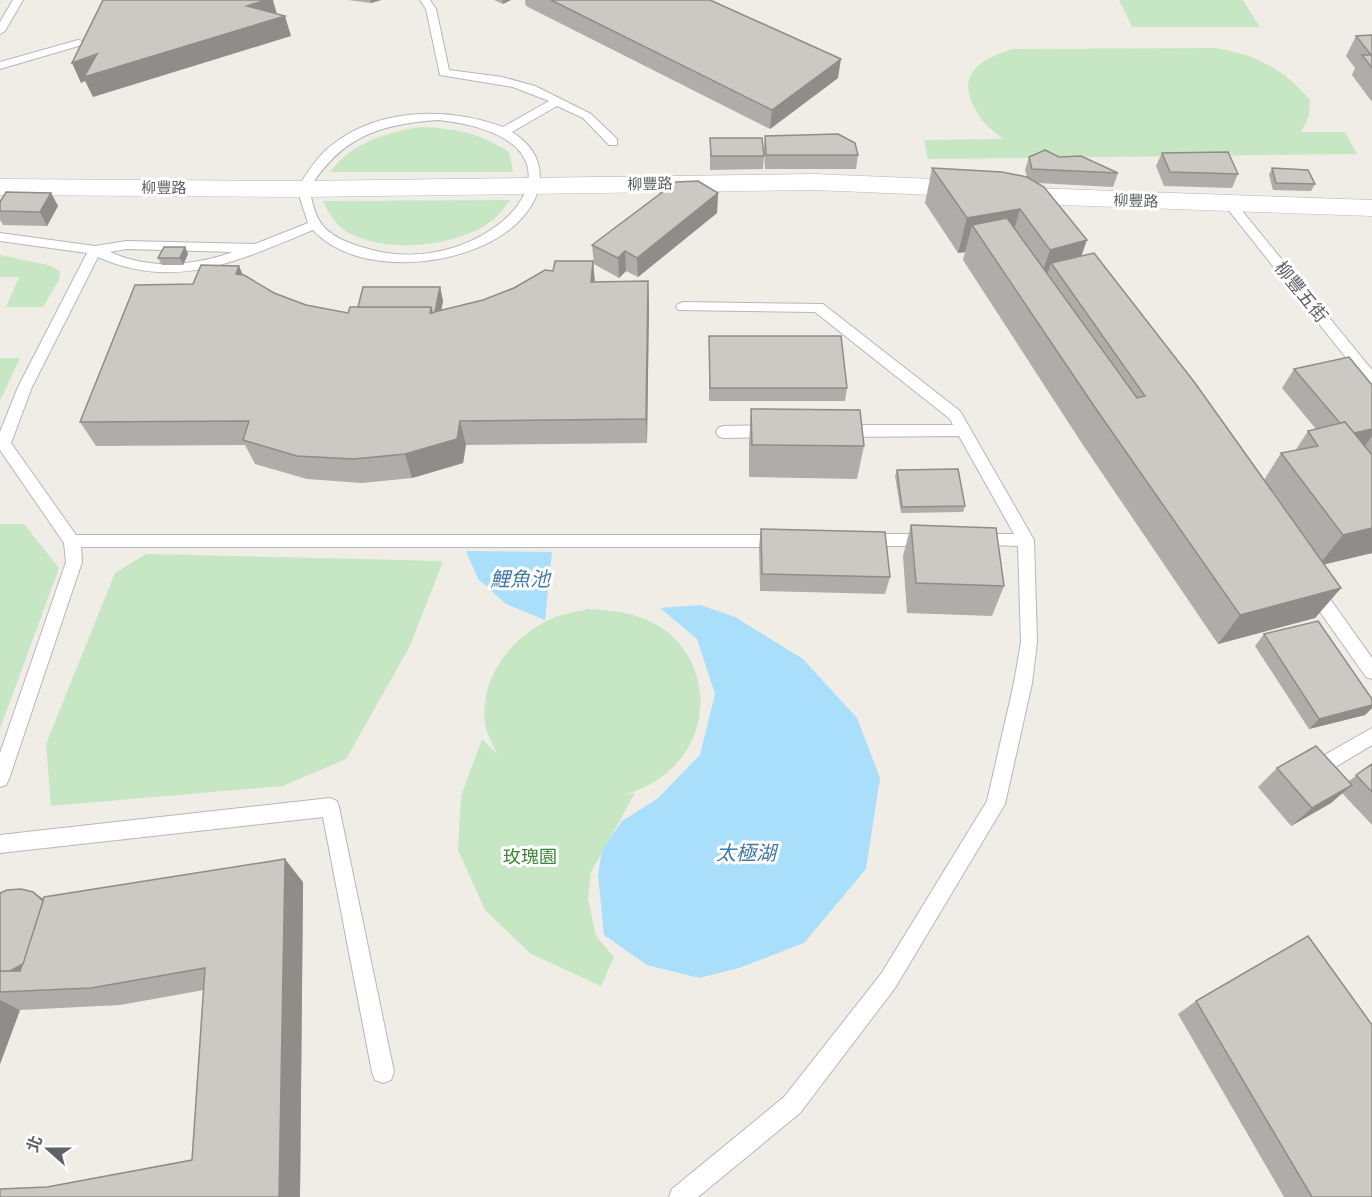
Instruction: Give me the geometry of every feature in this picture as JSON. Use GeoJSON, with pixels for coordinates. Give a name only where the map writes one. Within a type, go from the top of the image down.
{"type":"FeatureCollection","features":[{"type":"Feature","properties":{"kind":"street","name":"柳豐路"},"geometry":{"type":"LineString","coordinates":[[0,187],[303,189],[814,182],[925,186],[1038,206],[1230,204],[1372,208]]}},
{"type":"Feature","properties":{"kind":"lane"},"geometry":{"type":"LineString","coordinates":[[0,31],[18,0]]}},
{"type":"Feature","properties":{"kind":"lane"},"geometry":{"type":"LineString","coordinates":[[425,0],[431,9],[444,73],[492,77],[542,92],[586,116],[613,142]]}},
{"type":"Feature","properties":{"kind":"lane"},"geometry":{"type":"LineString","coordinates":[[0,66],[78,43]]}},
{"type":"Feature","properties":{"kind":"lane"},"geometry":{"type":"LineString","coordinates":[[504,132],[558,101]]}},
{"type":"Feature","properties":{"kind":"lane"},"geometry":{"type":"LineString","coordinates":[[419,117],[474,120],[504,132],[519,143],[529,156],[534,170],[534,186],[520,213],[507,225],[470,246],[447,253],[412,257],[378,256],[339,243],[315,225],[308,210],[303,189],[321,160],[348,138],[382,124],[419,117]]}},
{"type":"Feature","properties":{"kind":"lane","name":"柳豐五街"},"geometry":{"type":"LineString","coordinates":[[1230,204],[1372,380]]}},
{"type":"Feature","properties":{"kind":"lane"},"geometry":{"type":"LineString","coordinates":[[95,250],[113,260],[145,268],[185,269],[221,262],[315,225]]}},
{"type":"Feature","properties":{"kind":"lane"},"geometry":{"type":"LineString","coordinates":[[0,237],[95,250],[127,245],[254,248]]}},
{"type":"Feature","properties":{"kind":"lane"},"geometry":{"type":"LineString","coordinates":[[0,779],[74,562],[72,541],[38,496],[3,442],[25,387],[95,250]]}},
{"type":"Feature","properties":{"kind":"lane"},"geometry":{"type":"LineString","coordinates":[[680,1197],[792,1105],[888,981],[996,804],[1023,683],[1029,642],[1026,540],[955,415],[818,307],[683,308]]}},
{"type":"Feature","properties":{"kind":"lane"},"geometry":{"type":"LineString","coordinates":[[826,431],[965,430]]}},
{"type":"Feature","properties":{"kind":"lane"},"geometry":{"type":"LineString","coordinates":[[723,432],[780,431]]}},
{"type":"Feature","properties":{"kind":"lane"},"geometry":{"type":"LineString","coordinates":[[72,541],[801,540]]}},
{"type":"Feature","properties":{"kind":"lane"},"geometry":{"type":"LineString","coordinates":[[849,540],[1026,540]]}},
{"type":"Feature","properties":{"kind":"lane"},"geometry":{"type":"LineString","coordinates":[[1304,576],[1372,672]]}},
{"type":"Feature","properties":{"kind":"lane"},"geometry":{"type":"LineString","coordinates":[[1310,772],[1372,735]]}},
{"type":"Feature","properties":{"kind":"lane"},"geometry":{"type":"LineString","coordinates":[[0,844],[330,807],[384,1072]]}},
{"type":"Feature","properties":{"kind":"green space"},"geometry":{"type":"Polygon","coordinates":[[[1119,0],[1243,0],[1260,27],[1132,27],[1119,0]]]}},
{"type":"Feature","properties":{"kind":"green space"},"geometry":{"type":"Polygon","coordinates":[[[1215,48],[1256,59],[1279,71],[1310,100],[1309,116],[1301,132],[1345,132],[1357,154],[928,159],[924,140],[1003,139],[982,120],[973,106],[969,93],[972,74],[978,66],[999,54],[1013,49],[1215,48]]]}},
{"type":"Feature","properties":{"kind":"green space"},"geometry":{"type":"Polygon","coordinates":[[[420,127],[456,130],[488,140],[509,152],[513,172],[330,172],[348,153],[370,140],[420,127]]]}},
{"type":"Feature","properties":{"kind":"green space"},"geometry":{"type":"Polygon","coordinates":[[[510,200],[495,218],[464,236],[424,244],[403,245],[365,240],[349,233],[333,219],[323,201],[510,200]]]}},
{"type":"Feature","properties":{"kind":"green space"},"geometry":{"type":"Polygon","coordinates":[[[0,255],[48,265],[60,271],[59,280],[43,307],[6,307],[19,277],[0,277],[0,255]]]}},
{"type":"Feature","properties":{"kind":"green space"},"geometry":{"type":"Polygon","coordinates":[[[0,358],[20,358],[0,401],[0,358]]]}},
{"type":"Feature","properties":{"kind":"green space"},"geometry":{"type":"Polygon","coordinates":[[[0,524],[24,524],[59,568],[0,729],[0,524]]]}},
{"type":"Feature","properties":{"kind":"green space"},"geometry":{"type":"Polygon","coordinates":[[[146,554],[443,561],[410,646],[346,759],[283,786],[51,806],[46,744],[115,573],[146,554]]]}},
{"type":"Feature","properties":{"kind":"green space","name":"玫瑰園"},"geometry":{"type":"Polygon","coordinates":[[[589,609],[639,617],[655,624],[673,637],[686,653],[695,671],[700,692],[700,712],[695,732],[686,751],[661,778],[641,789],[620,796],[635,793],[591,872],[588,899],[596,936],[614,957],[601,986],[531,954],[485,910],[458,850],[461,796],[482,739],[497,754],[485,724],[485,707],[487,690],[501,660],[512,647],[538,626],[557,616],[589,609]]]}},
{"type":"Feature","properties":{"kind":"water","name":"鯉魚池"},"geometry":{"type":"Polygon","coordinates":[[[466,551],[552,552],[545,620],[506,604],[478,579],[466,551]]]}},
{"type":"Feature","properties":{"kind":"water","name":"太極湖"},"geometry":{"type":"Polygon","coordinates":[[[700,605],[735,617],[803,659],[857,718],[880,778],[866,869],[804,943],[739,968],[699,978],[647,965],[604,935],[598,875],[602,850],[622,821],[657,799],[700,755],[715,694],[697,639],[660,608],[700,605]]]}},
{"type":"Feature","properties":{"kind":"building"},"geometry":{"type":"Polygon","coordinates":[[[103,0],[266,0],[247,6],[285,16],[84,77],[97,54],[72,63],[103,0]]]}},
{"type":"Feature","properties":{"kind":"building"},"geometry":{"type":"Polygon","coordinates":[[[551,0],[710,0],[841,59],[772,110],[551,0]]]}},
{"type":"Feature","properties":{"kind":"building"},"geometry":{"type":"Polygon","coordinates":[[[1372,35],[1372,68],[1362,55],[1371,55],[1356,36],[1372,35]]]}},
{"type":"Feature","properties":{"kind":"building"},"geometry":{"type":"Polygon","coordinates":[[[838,134],[855,143],[858,155],[766,155],[765,136],[838,134]]]}},
{"type":"Feature","properties":{"kind":"building"},"geometry":{"type":"Polygon","coordinates":[[[710,138],[762,138],[764,156],[711,156],[710,138]]]}},
{"type":"Feature","properties":{"kind":"building"},"geometry":{"type":"Polygon","coordinates":[[[1045,150],[1059,157],[1081,156],[1118,173],[1032,169],[1029,157],[1045,150]]]}},
{"type":"Feature","properties":{"kind":"building"},"geometry":{"type":"Polygon","coordinates":[[[1228,152],[1238,174],[1170,172],[1162,153],[1228,152]]]}},
{"type":"Feature","properties":{"kind":"building"},"geometry":{"type":"Polygon","coordinates":[[[932,168],[1002,172],[1027,177],[1044,187],[1087,240],[1050,250],[1020,209],[967,218],[932,168]]]}},
{"type":"Feature","properties":{"kind":"building"},"geometry":{"type":"Polygon","coordinates":[[[1272,168],[1308,170],[1315,184],[1276,183],[1272,168]]]}},
{"type":"Feature","properties":{"kind":"building"},"geometry":{"type":"Polygon","coordinates":[[[698,181],[718,193],[637,258],[625,251],[618,258],[592,245],[676,182],[698,181]]]}},
{"type":"Feature","properties":{"kind":"building"},"geometry":{"type":"Polygon","coordinates":[[[6,192],[51,193],[40,212],[0,211],[0,202],[6,192]]]}},
{"type":"Feature","properties":{"kind":"building"},"geometry":{"type":"Polygon","coordinates":[[[1007,218],[1137,398],[1145,396],[1051,263],[1094,253],[1195,383],[1341,588],[1240,615],[1096,409],[972,225],[1007,218]]]}},
{"type":"Feature","properties":{"kind":"building"},"geometry":{"type":"Polygon","coordinates":[[[164,247],[185,247],[180,258],[158,258],[164,247]]]}},
{"type":"Feature","properties":{"kind":"building"},"geometry":{"type":"Polygon","coordinates":[[[555,261],[593,261],[591,282],[648,281],[646,419],[460,421],[457,439],[405,454],[354,459],[297,456],[243,440],[249,421],[80,422],[135,285],[193,284],[201,265],[239,266],[236,274],[244,275],[274,293],[306,305],[348,313],[350,307],[431,307],[430,313],[483,300],[514,288],[545,270],[553,271],[555,261]]]}},
{"type":"Feature","properties":{"kind":"building"},"geometry":{"type":"Polygon","coordinates":[[[363,287],[440,287],[435,312],[432,313],[431,307],[358,307],[363,287]]]}},
{"type":"Feature","properties":{"kind":"building"},"geometry":{"type":"Polygon","coordinates":[[[709,336],[841,336],[847,388],[710,388],[709,336]]]}},
{"type":"Feature","properties":{"kind":"building"},"geometry":{"type":"Polygon","coordinates":[[[1349,357],[1372,385],[1372,429],[1354,433],[1345,422],[1340,423],[1294,369],[1349,357]]]}},
{"type":"Feature","properties":{"kind":"building"},"geometry":{"type":"Polygon","coordinates":[[[751,409],[860,410],[864,446],[752,445],[751,409]]]}},
{"type":"Feature","properties":{"kind":"building"},"geometry":{"type":"Polygon","coordinates":[[[1345,422],[1372,455],[1372,528],[1343,535],[1281,453],[1318,446],[1308,431],[1345,422]]]}},
{"type":"Feature","properties":{"kind":"building"},"geometry":{"type":"Polygon","coordinates":[[[958,469],[965,506],[902,507],[897,470],[958,469]]]}},
{"type":"Feature","properties":{"kind":"building"},"geometry":{"type":"Polygon","coordinates":[[[911,525],[996,528],[1004,586],[916,583],[911,525]]]}},
{"type":"Feature","properties":{"kind":"building"},"geometry":{"type":"Polygon","coordinates":[[[761,529],[885,532],[890,577],[762,574],[761,529]]]}},
{"type":"Feature","properties":{"kind":"building"},"geometry":{"type":"Polygon","coordinates":[[[1318,621],[1372,699],[1372,705],[1319,719],[1264,634],[1318,621]]]}},
{"type":"Feature","properties":{"kind":"building"},"geometry":{"type":"Polygon","coordinates":[[[1316,746],[1352,785],[1312,808],[1277,768],[1316,746]]]}},
{"type":"Feature","properties":{"kind":"building"},"geometry":{"type":"Polygon","coordinates":[[[1372,764],[1372,792],[1356,775],[1372,764]]]}},
{"type":"Feature","properties":{"kind":"building"},"geometry":{"type":"Polygon","coordinates":[[[285,859],[279,1197],[0,1197],[0,1189],[47,1187],[192,1160],[205,968],[91,988],[0,992],[0,971],[20,971],[44,897],[285,859]]]}},
{"type":"Feature","properties":{"kind":"building"},"geometry":{"type":"Polygon","coordinates":[[[21,889],[33,892],[43,901],[23,964],[10,971],[0,971],[0,893],[21,889]]]}},
{"type":"Feature","properties":{"kind":"building"},"geometry":{"type":"Polygon","coordinates":[[[1308,936],[1372,1025],[1372,1197],[1312,1197],[1196,1001],[1308,936]]]}}]}
